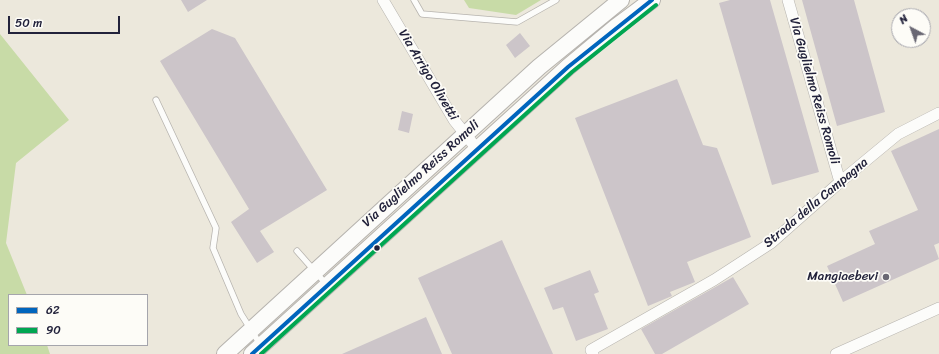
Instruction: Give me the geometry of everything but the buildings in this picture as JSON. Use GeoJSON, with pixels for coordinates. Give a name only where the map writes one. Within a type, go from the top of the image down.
{"type":"FeatureCollection","features":[{"type":"Feature","properties":{"kind":"main road","name":"Via Guglielmo Reiss Romoli"},"geometry":{"type":"LineString","coordinates":[[225,354],[539,67],[621,0]]}},
{"type":"Feature","properties":{"kind":"main road","name":"Via Guglielmo Reiss Romoli"},"geometry":{"type":"LineString","coordinates":[[257,350],[476,149],[568,67],[616,27],[652,0]]}},
{"type":"Feature","properties":{"kind":"street","name":"Via Arrigo Olivetti"},"geometry":{"type":"LineString","coordinates":[[383,0],[452,116],[476,149]]}},
{"type":"Feature","properties":{"kind":"street","name":"Via Guglielmo Reiss Romoli"},"geometry":{"type":"LineString","coordinates":[[788,0],[840,182]]}},
{"type":"Feature","properties":{"kind":"street","name":"Strada della Campagna"},"geometry":{"type":"LineString","coordinates":[[593,354],[591,350],[714,280],[771,243],[840,182],[898,134],[939,113]]}},
{"type":"Feature","properties":{"kind":"street"},"geometry":{"type":"LineString","coordinates":[[836,354],[939,308]]}},
{"type":"Feature","properties":{"kind":"lane"},"geometry":{"type":"LineString","coordinates":[[414,0],[422,14],[517,22],[556,0]]}},
{"type":"Feature","properties":{"kind":"lane"},"geometry":{"type":"LineString","coordinates":[[156,100],[216,228],[213,248],[242,314],[252,330],[257,350]]}},
{"type":"Feature","properties":{"kind":"lane"},"geometry":{"type":"LineString","coordinates":[[297,251],[327,285]]}},
{"type":"Feature","properties":{"kind":"green space"},"geometry":{"type":"Polygon","coordinates":[[[464,0],[541,0],[516,15],[469,8],[464,0]]]}},
{"type":"Feature","properties":{"kind":"green space"},"geometry":{"type":"Polygon","coordinates":[[[0,34],[69,120],[16,163],[6,243],[27,294],[8,294],[8,346],[47,346],[50,354],[0,354],[0,34]]]}},
{"type":"Feature","properties":{"kind":"transit line","name":"62"},"geometry":{"type":"LineString","coordinates":[[252,354],[568,67],[652,0]]}},
{"type":"Feature","properties":{"kind":"transit line","name":"90"},"geometry":{"type":"LineString","coordinates":[[261,354],[572,72],[656,5]]}},
{"type":"Feature","properties":{"kind":"place","name":"Mangiaebevi"},"geometry":{"type":"Point","coordinates":[886,277]}}]}
